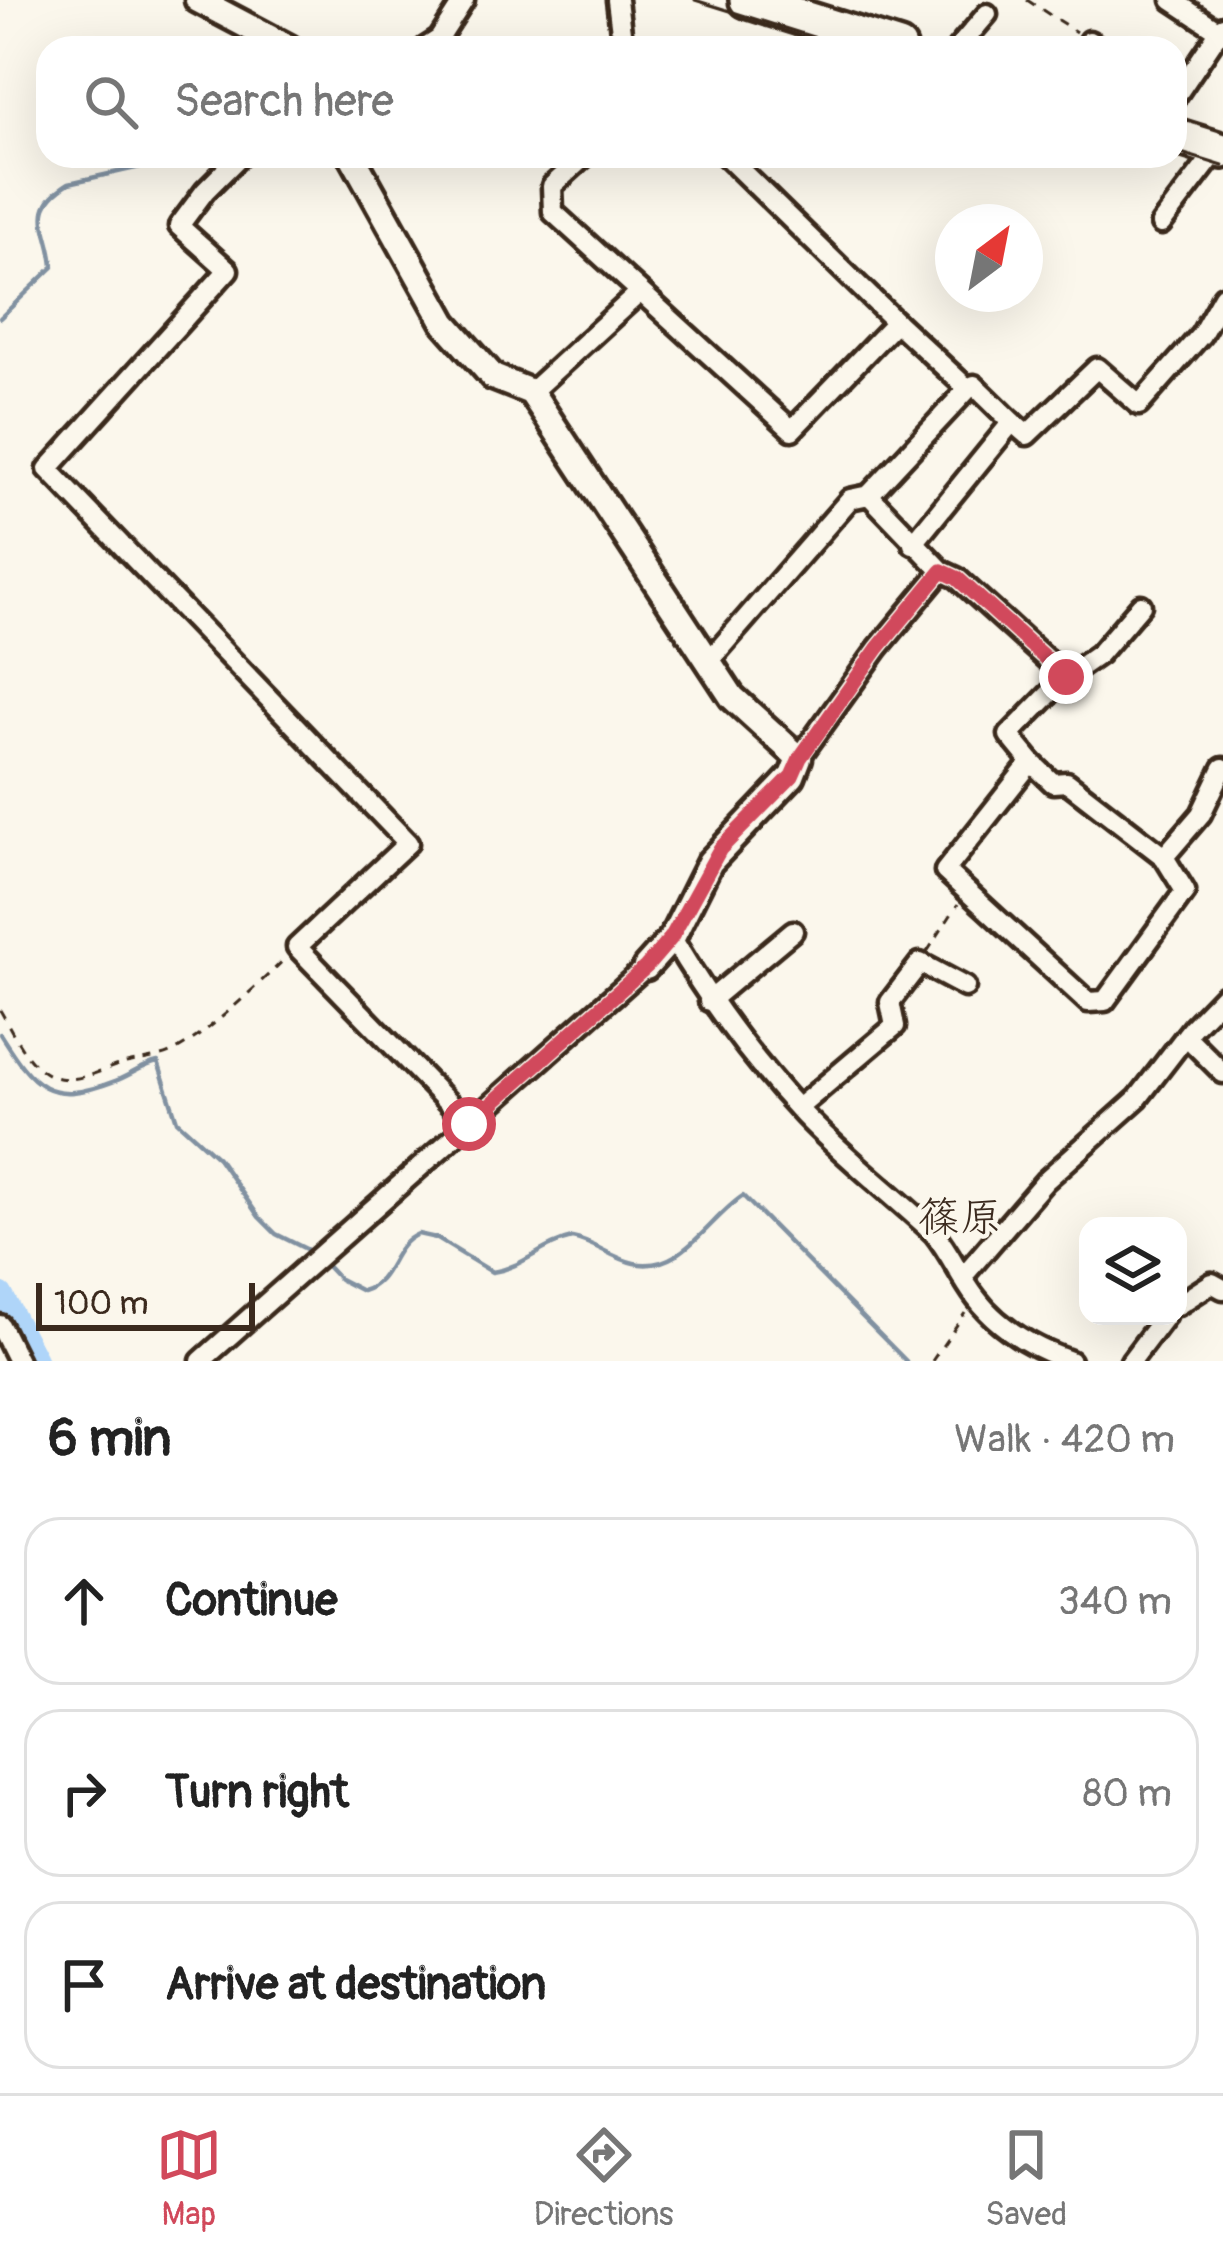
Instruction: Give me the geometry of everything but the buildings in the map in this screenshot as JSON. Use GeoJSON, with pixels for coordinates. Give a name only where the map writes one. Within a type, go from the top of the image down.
{"type":"FeatureCollection","features":[{"type":"Feature","properties":{"kind":"highway"},"geometry":{"type":"LineString","coordinates":[[747,0],[861,36]]}},
{"type":"Feature","properties":{"kind":"highway"},"geometry":{"type":"LineString","coordinates":[[1187,140],[1218,149]]}},
{"type":"Feature","properties":{"kind":"street"},"geometry":{"type":"LineString","coordinates":[[198,0],[266,36]]}},
{"type":"Feature","properties":{"kind":"street"},"geometry":{"type":"LineString","coordinates":[[441,36],[464,0]]}},
{"type":"Feature","properties":{"kind":"street"},"geometry":{"type":"LineString","coordinates":[[617,0],[621,36]]}},
{"type":"Feature","properties":{"kind":"street"},"geometry":{"type":"LineString","coordinates":[[1172,0],[1221,28],[1187,79]]}},
{"type":"Feature","properties":{"kind":"street"},"geometry":{"type":"LineString","coordinates":[[968,36],[987,14]]}},
{"type":"Feature","properties":{"kind":"street"},"geometry":{"type":"LineString","coordinates":[[1161,224],[1218,149]]}},
{"type":"Feature","properties":{"kind":"street"},"geometry":{"type":"LineString","coordinates":[[228,168],[178,226],[228,270],[48,469],[409,843],[297,947],[469,1124]]}},
{"type":"Feature","properties":{"kind":"street"},"geometry":{"type":"LineString","coordinates":[[359,168],[445,323],[493,377],[531,392],[732,697],[800,758]]}},
{"type":"Feature","properties":{"kind":"street"},"geometry":{"type":"LineString","coordinates":[[572,168],[552,186],[553,212],[792,430],[896,322]]}},
{"type":"Feature","properties":{"kind":"street"},"geometry":{"type":"LineString","coordinates":[[738,168],[968,389]]}},
{"type":"Feature","properties":{"kind":"street"},"geometry":{"type":"LineString","coordinates":[[531,392],[640,292]]}},
{"type":"Feature","properties":{"kind":"street"},"geometry":{"type":"LineString","coordinates":[[709,662],[850,500],[869,495],[968,389],[974,385],[1027,435],[1097,368],[1139,405],[1202,335],[1223,296]]}},
{"type":"Feature","properties":{"kind":"street"},"geometry":{"type":"LineString","coordinates":[[913,544],[1012,422]]}},
{"type":"Feature","properties":{"kind":"street"},"geometry":{"type":"LineString","coordinates":[[869,495],[942,571],[957,578],[1066,677]]}},
{"type":"Feature","properties":{"kind":"street"},"geometry":{"type":"LineString","coordinates":[[201,1361],[646,967],[671,938],[710,862],[792,776],[878,648],[942,571]]}},
{"type":"Feature","properties":{"kind":"street"},"geometry":{"type":"LineString","coordinates":[[1031,762],[945,871],[1088,1002],[1099,1004],[1106,1001],[1185,891],[1164,857],[1067,782],[1053,783],[1009,735],[1066,677],[1099,654],[1141,605]]}},
{"type":"Feature","properties":{"kind":"street"},"geometry":{"type":"LineString","coordinates":[[1164,857],[1201,814],[1223,768]]}},
{"type":"Feature","properties":{"kind":"street"},"geometry":{"type":"LineString","coordinates":[[709,1001],[793,931]]}},
{"type":"Feature","properties":{"kind":"street"},"geometry":{"type":"LineString","coordinates":[[671,938],[709,1001],[798,1108],[934,1233],[975,1297],[1024,1342],[1070,1361]]}},
{"type":"Feature","properties":{"kind":"street"},"geometry":{"type":"LineString","coordinates":[[798,1108],[896,1026],[890,1001],[920,963],[965,987]]}},
{"type":"Feature","properties":{"kind":"street"},"geometry":{"type":"LineString","coordinates":[[964,1275],[1045,1181],[1138,1098],[1223,996]]}},
{"type":"Feature","properties":{"kind":"street"},"geometry":{"type":"LineString","coordinates":[[1186,1036],[1223,1072]]}},
{"type":"Feature","properties":{"kind":"street"},"geometry":{"type":"LineString","coordinates":[[1187,1299],[1212,1283],[1223,1289]]}},
{"type":"Feature","properties":{"kind":"street"},"geometry":{"type":"LineString","coordinates":[[0,1325],[18,1361]]}},
{"type":"Feature","properties":{"kind":"street"},"geometry":{"type":"LineString","coordinates":[[1131,1361],[1159,1325]]}},
{"type":"Feature","properties":{"kind":"path"},"geometry":{"type":"LineString","coordinates":[[1027,0],[1082,36]]}},
{"type":"Feature","properties":{"kind":"path"},"geometry":{"type":"LineString","coordinates":[[920,963],[968,889]]}},
{"type":"Feature","properties":{"kind":"path"},"geometry":{"type":"LineString","coordinates":[[0,1010],[39,1069],[56,1078],[81,1078],[179,1048],[242,999],[297,947]]}},
{"type":"Feature","properties":{"kind":"path"},"geometry":{"type":"LineString","coordinates":[[932,1361],[975,1297]]}},
{"type":"Feature","properties":{"kind":"waterway"},"geometry":{"type":"LineString","coordinates":[[0,318],[53,267],[44,212],[56,193],[69,183],[136,168]]}},
{"type":"Feature","properties":{"kind":"waterway"},"geometry":{"type":"LineString","coordinates":[[0,1034],[33,1079],[58,1091],[92,1089],[158,1062],[177,1121],[218,1158],[276,1234],[312,1252]]}},
{"type":"Feature","properties":{"kind":"waterway"},"geometry":{"type":"LineString","coordinates":[[324,1263],[339,1279],[362,1291],[380,1280],[401,1247],[418,1234],[436,1238],[492,1272],[572,1238],[626,1261],[651,1264],[680,1252],[743,1196],[906,1361]]}},
{"type":"Feature","properties":{"kind":"waterway"},"geometry":{"type":"LineString","coordinates":[[0,1296],[34,1361]]}},
{"type":"Feature","properties":{"kind":"tram line"},"geometry":{"type":"LineString","coordinates":[[695,0],[810,36]]}},
{"type":"Feature","properties":{"kind":"tram line"},"geometry":{"type":"LineString","coordinates":[[1187,155],[1223,166]]}},
{"type":"Feature","properties":{"kind":"district","name":"篠原"},"geometry":{"type":"Point","coordinates":[960,1218]}},
{"type":"Feature","properties":{"kind":"route"},"geometry":{"type":"LineString","coordinates":[[469,1124],[646,967],[671,938],[710,862],[792,776],[878,648],[942,571],[957,578],[1066,677]]}}]}
